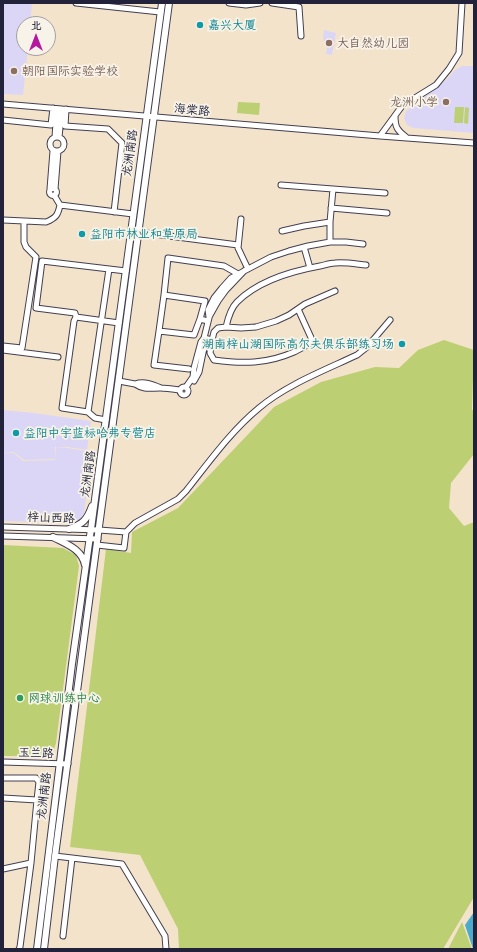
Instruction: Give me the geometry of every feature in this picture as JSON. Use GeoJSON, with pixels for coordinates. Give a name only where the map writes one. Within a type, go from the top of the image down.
{"type":"FeatureCollection","features":[{"type":"Feature","properties":{"kind":"main road","name":"龙洲南路"},"geometry":{"type":"LineString","coordinates":[[37,946],[72,664],[162,3]]}},
{"type":"Feature","properties":{"kind":"main road","name":"龙洲南路"},"geometry":{"type":"LineString","coordinates":[[44,949],[55,856],[169,3]]}},
{"type":"Feature","properties":{"kind":"main road"},"geometry":{"type":"LineString","coordinates":[[69,529],[85,521],[96,495]]}},
{"type":"Feature","properties":{"kind":"main road"},"geometry":{"type":"LineString","coordinates":[[53,537],[79,552],[86,569]]}},
{"type":"Feature","properties":{"kind":"main road"},"geometry":{"type":"LineString","coordinates":[[33,949],[37,946]]}},
{"type":"Feature","properties":{"kind":"street"},"geometry":{"type":"LineString","coordinates":[[76,3],[160,12]]}},
{"type":"Feature","properties":{"kind":"street"},"geometry":{"type":"LineString","coordinates":[[229,3],[246,5],[260,3]]}},
{"type":"Feature","properties":{"kind":"street"},"geometry":{"type":"LineString","coordinates":[[272,3],[299,7],[301,36]]}},
{"type":"Feature","properties":{"kind":"street"},"geometry":{"type":"LineString","coordinates":[[380,136],[402,106],[436,85],[449,69],[459,53],[462,3]]}},
{"type":"Feature","properties":{"kind":"street","name":"海棠路"},"geometry":{"type":"LineString","coordinates":[[3,104],[474,143]]}},
{"type":"Feature","properties":{"kind":"street"},"geometry":{"type":"LineString","coordinates":[[58,125],[59,109]]}},
{"type":"Feature","properties":{"kind":"street"},"geometry":{"type":"LineString","coordinates":[[57,137],[59,109]]}},
{"type":"Feature","properties":{"kind":"street"},"geometry":{"type":"LineString","coordinates":[[395,116],[395,124],[399,131],[407,138]]}},
{"type":"Feature","properties":{"kind":"street"},"geometry":{"type":"LineString","coordinates":[[3,120],[108,129],[122,143],[114,212]]}},
{"type":"Feature","properties":{"kind":"street"},"geometry":{"type":"LineString","coordinates":[[57,137],[63,140],[64,145],[62,149],[56,151],[50,147],[50,142],[52,138],[57,137]]}},
{"type":"Feature","properties":{"kind":"street"},"geometry":{"type":"LineString","coordinates":[[3,220],[46,222],[57,215],[60,205],[54,195],[49,193],[52,189],[56,151]]}},
{"type":"Feature","properties":{"kind":"street"},"geometry":{"type":"LineString","coordinates":[[281,184],[384,193]]}},
{"type":"Feature","properties":{"kind":"street"},"geometry":{"type":"LineString","coordinates":[[330,242],[333,189]]}},
{"type":"Feature","properties":{"kind":"street"},"geometry":{"type":"LineString","coordinates":[[60,205],[133,214]]}},
{"type":"Feature","properties":{"kind":"street"},"geometry":{"type":"LineString","coordinates":[[331,208],[387,213]]}},
{"type":"Feature","properties":{"kind":"street"},"geometry":{"type":"LineString","coordinates":[[241,219],[238,248],[246,270]]}},
{"type":"Feature","properties":{"kind":"street"},"geometry":{"type":"LineString","coordinates":[[3,346],[22,348],[36,257],[26,247],[24,242],[24,221]]}},
{"type":"Feature","properties":{"kind":"street"},"geometry":{"type":"LineString","coordinates":[[282,231],[330,222]]}},
{"type":"Feature","properties":{"kind":"street"},"geometry":{"type":"LineString","coordinates":[[139,232],[238,244]]}},
{"type":"Feature","properties":{"kind":"street"},"geometry":{"type":"LineString","coordinates":[[209,319],[208,310],[214,298],[231,278],[271,257],[304,247],[330,242],[363,244]]}},
{"type":"Feature","properties":{"kind":"street"},"geometry":{"type":"LineString","coordinates":[[304,247],[310,268]]}},
{"type":"Feature","properties":{"kind":"street"},"geometry":{"type":"LineString","coordinates":[[189,369],[154,364],[168,258],[224,266],[238,274]]}},
{"type":"Feature","properties":{"kind":"street"},"geometry":{"type":"LineString","coordinates":[[106,420],[95,418],[88,412],[62,408],[74,321],[76,317],[75,312],[36,308],[42,261],[126,271]]}},
{"type":"Feature","properties":{"kind":"street"},"geometry":{"type":"LineString","coordinates":[[226,327],[229,316],[236,303],[247,293],[259,286],[287,274],[335,263],[366,265]]}},
{"type":"Feature","properties":{"kind":"street"},"geometry":{"type":"LineString","coordinates":[[88,412],[109,269]]}},
{"type":"Feature","properties":{"kind":"street"},"geometry":{"type":"LineString","coordinates":[[119,381],[135,384],[140,382],[149,383],[161,388],[180,390],[180,393],[184,395],[187,394],[187,389],[199,372],[205,343],[204,338],[209,319],[218,301],[226,290],[246,270]]}},
{"type":"Feature","properties":{"kind":"street"},"geometry":{"type":"LineString","coordinates":[[298,309],[313,342],[294,352],[274,359],[254,363],[214,360],[210,353],[214,332],[218,328],[256,327],[276,321],[289,315],[305,304],[334,291]]}},
{"type":"Feature","properties":{"kind":"street"},"geometry":{"type":"LineString","coordinates":[[159,331],[194,335],[205,301],[164,295]]}},
{"type":"Feature","properties":{"kind":"street"},"geometry":{"type":"LineString","coordinates":[[76,317],[119,323]]}},
{"type":"Feature","properties":{"kind":"street"},"geometry":{"type":"LineString","coordinates":[[200,319],[209,319]]}},
{"type":"Feature","properties":{"kind":"street"},"geometry":{"type":"LineString","coordinates":[[126,532],[135,522],[178,499],[245,420],[260,407],[279,394],[357,355],[367,347],[390,320]]}},
{"type":"Feature","properties":{"kind":"street"},"geometry":{"type":"LineString","coordinates":[[204,338],[212,340]]}},
{"type":"Feature","properties":{"kind":"street"},"geometry":{"type":"LineString","coordinates":[[3,350],[58,357]]}},
{"type":"Feature","properties":{"kind":"street","name":"梓山西路"},"geometry":{"type":"LineString","coordinates":[[3,527],[126,532],[124,548],[90,539],[3,536]]}},
{"type":"Feature","properties":{"kind":"street","name":"玉兰路"},"geometry":{"type":"LineString","coordinates":[[3,762],[68,764]]}},
{"type":"Feature","properties":{"kind":"street"},"geometry":{"type":"LineString","coordinates":[[3,778],[36,778],[39,782],[31,863],[20,947],[18,949]]}},
{"type":"Feature","properties":{"kind":"street"},"geometry":{"type":"LineString","coordinates":[[3,798],[37,800]]}},
{"type":"Feature","properties":{"kind":"street"},"geometry":{"type":"LineString","coordinates":[[55,856],[122,864],[165,936],[166,949]]}},
{"type":"Feature","properties":{"kind":"street"},"geometry":{"type":"LineString","coordinates":[[63,936],[72,858]]}},
{"type":"Feature","properties":{"kind":"street"},"geometry":{"type":"LineString","coordinates":[[3,869],[31,863]]}},
{"type":"Feature","properties":{"kind":"shaded area","name":"朝阳国际实验学校"},"geometry":{"type":"Polygon","coordinates":[[[3,3],[32,4],[31,16],[16,16],[16,56],[27,56],[23,95],[3,94],[3,3]]]}},
{"type":"Feature","properties":{"kind":"shaded area","name":"大自然幼儿园"},"geometry":{"type":"Polygon","coordinates":[[[324,30],[336,33],[332,55],[326,54],[327,47],[323,39],[324,30]]]}},
{"type":"Feature","properties":{"kind":"shaded area","name":"龙洲小学"},"geometry":{"type":"Polygon","coordinates":[[[462,66],[474,66],[474,133],[413,128],[407,125],[404,118],[406,111],[440,85],[455,70],[462,66]]]}},
{"type":"Feature","properties":{"kind":"shaded area"},"geometry":{"type":"Polygon","coordinates":[[[3,410],[91,421],[87,450],[55,447],[55,459],[24,460],[14,452],[3,452],[3,410]]]}},
{"type":"Feature","properties":{"kind":"shaded area"},"geometry":{"type":"Polygon","coordinates":[[[56,447],[92,452],[91,471],[88,481],[84,513],[81,518],[72,522],[3,521],[3,452],[14,453],[23,461],[55,460],[56,447]]]}},
{"type":"Feature","properties":{"kind":"green space"},"geometry":{"type":"Polygon","coordinates":[[[238,102],[260,103],[259,115],[237,113],[238,102]]]}},
{"type":"Feature","properties":{"kind":"green space"},"geometry":{"type":"Polygon","coordinates":[[[455,107],[464,107],[463,123],[454,123],[455,107]]]}},
{"type":"Feature","properties":{"kind":"green space"},"geometry":{"type":"Polygon","coordinates":[[[465,107],[469,108],[468,124],[464,123],[465,107]]]}},
{"type":"Feature","properties":{"kind":"green space"},"geometry":{"type":"Polygon","coordinates":[[[444,340],[474,350],[472,409],[474,413],[474,454],[451,483],[449,508],[464,526],[474,522],[474,897],[443,949],[179,949],[178,929],[140,855],[70,847],[106,549],[131,553],[132,532],[178,508],[274,407],[321,382],[375,367],[399,368],[418,350],[444,340]]]}},
{"type":"Feature","properties":{"kind":"green space"},"geometry":{"type":"Polygon","coordinates":[[[3,545],[63,548],[76,555],[79,566],[56,743],[52,756],[3,756],[3,545]]]}},
{"type":"Feature","properties":{"kind":"green space"},"geometry":{"type":"Polygon","coordinates":[[[462,922],[472,949],[448,949],[462,922]]]}},
{"type":"Feature","properties":{"kind":"water"},"geometry":{"type":"Polygon","coordinates":[[[474,912],[474,949],[473,949],[465,925],[474,912]]]}},
{"type":"Feature","properties":{"kind":"place","name":"嘉兴大厦"},"geometry":{"type":"Point","coordinates":[200,25]}},
{"type":"Feature","properties":{"kind":"place","name":"大自然幼儿园"},"geometry":{"type":"Point","coordinates":[329,43]}},
{"type":"Feature","properties":{"kind":"place","name":"朝阳国际实验学校"},"geometry":{"type":"Point","coordinates":[14,71]}},
{"type":"Feature","properties":{"kind":"place","name":"龙洲小学"},"geometry":{"type":"Point","coordinates":[446,102]}},
{"type":"Feature","properties":{"kind":"place","name":"益阳市林业和草原局"},"geometry":{"type":"Point","coordinates":[82,234]}},
{"type":"Feature","properties":{"kind":"place","name":"湖南梓山湖国际高尔夫俱乐部练习场"},"geometry":{"type":"Point","coordinates":[402,344]}},
{"type":"Feature","properties":{"kind":"place","name":"益阳中宇蓝标哈弗专营店"},"geometry":{"type":"Point","coordinates":[16,433]}},
{"type":"Feature","properties":{"kind":"place","name":"网球训练中心"},"geometry":{"type":"Point","coordinates":[20,698]}}]}
